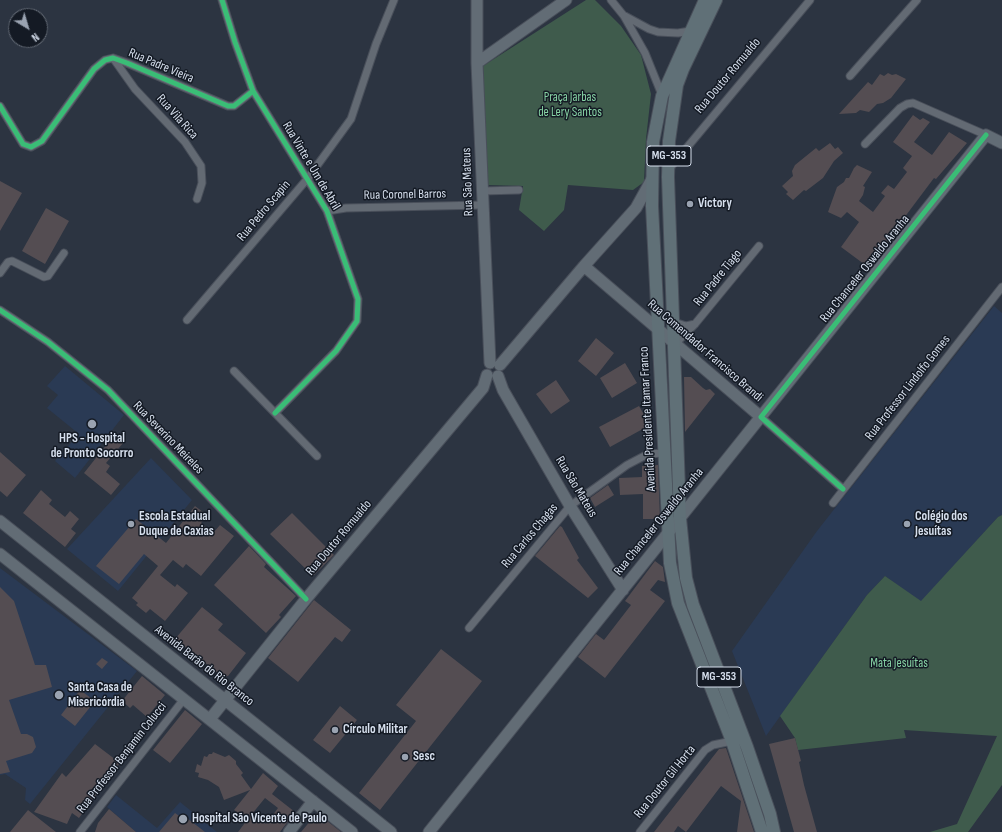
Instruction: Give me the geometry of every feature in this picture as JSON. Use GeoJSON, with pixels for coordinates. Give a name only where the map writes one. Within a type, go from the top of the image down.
{"type":"FeatureCollection","features":[{"type":"Feature","properties":{"kind":"main road","name":"Rua São Mateus"},"geometry":{"type":"LineString","coordinates":[[477,0],[477,63],[482,191],[494,370],[503,390],[570,506],[623,590]]}},
{"type":"Feature","properties":{"kind":"main road"},"geometry":{"type":"LineString","coordinates":[[477,63],[566,0]]}},
{"type":"Feature","properties":{"kind":"main road","name":"Avenida Presidente Itamar Franco"},"geometry":{"type":"LineString","coordinates":[[705,0],[662,96],[652,142],[652,206],[670,563],[678,603],[732,741],[762,832]]}},
{"type":"Feature","properties":{"kind":"main road","name":"MG-353"},"geometry":{"type":"LineString","coordinates":[[716,0],[677,85],[673,103],[668,169],[673,319],[676,344],[680,518],[686,578],[693,605],[747,747],[770,814],[774,832]]}},
{"type":"Feature","properties":{"kind":"main road"},"geometry":{"type":"LineString","coordinates":[[986,135],[1002,143]]}},
{"type":"Feature","properties":{"kind":"main road","name":"Rua Chanceler Oswaldo Aranha"},"geometry":{"type":"LineString","coordinates":[[429,832],[986,135]]}},
{"type":"Feature","properties":{"kind":"main road","name":"Rua Doutor Romualdo"},"geometry":{"type":"LineString","coordinates":[[210,719],[306,599],[483,388],[494,370],[636,208],[652,179]]}},
{"type":"Feature","properties":{"kind":"main road","name":"Rua Comendador Francisco Brandi"},"geometry":{"type":"LineString","coordinates":[[584,266],[761,417]]}},
{"type":"Feature","properties":{"kind":"main road"},"geometry":{"type":"LineString","coordinates":[[658,328],[673,319]]}},
{"type":"Feature","properties":{"kind":"main road"},"geometry":{"type":"LineString","coordinates":[[483,388],[495,385],[503,390]]}},
{"type":"Feature","properties":{"kind":"main road","name":"Avenida Barão do Rio Branco"},"geometry":{"type":"LineString","coordinates":[[0,521],[391,832]]}},
{"type":"Feature","properties":{"kind":"main road"},"geometry":{"type":"LineString","coordinates":[[0,554],[352,832]]}},
{"type":"Feature","properties":{"kind":"main road"},"geometry":{"type":"LineString","coordinates":[[289,832],[313,801]]}},
{"type":"Feature","properties":{"kind":"street","name":"Rua Vinte e Um de Abril"},"geometry":{"type":"LineString","coordinates":[[222,0],[235,42],[253,91],[327,211],[358,299],[357,321],[336,350],[275,413]]}},
{"type":"Feature","properties":{"kind":"street","name":"Rua Pedro Scapin"},"geometry":{"type":"LineString","coordinates":[[187,320],[308,178],[351,120],[376,44],[394,0]]}},
{"type":"Feature","properties":{"kind":"street"},"geometry":{"type":"LineString","coordinates":[[611,0],[624,16],[652,68],[662,96]]}},
{"type":"Feature","properties":{"kind":"street","name":"Rua Doutor Romualdo"},"geometry":{"type":"LineString","coordinates":[[668,169],[810,0]]}},
{"type":"Feature","properties":{"kind":"street"},"geometry":{"type":"LineString","coordinates":[[850,76],[917,0]]}},
{"type":"Feature","properties":{"kind":"street"},"geometry":{"type":"LineString","coordinates":[[624,16],[658,32],[678,34],[690,31]]}},
{"type":"Feature","properties":{"kind":"street","name":"Rua Padre Vieira"},"geometry":{"type":"LineString","coordinates":[[0,106],[23,144],[31,147],[42,141],[94,69],[105,60],[113,58],[228,106],[234,106],[253,91]]}},
{"type":"Feature","properties":{"kind":"street","name":"Rua Vila Rica"},"geometry":{"type":"LineString","coordinates":[[113,58],[135,88],[186,142],[201,166],[202,183],[197,199]]}},
{"type":"Feature","properties":{"kind":"street"},"geometry":{"type":"LineString","coordinates":[[865,144],[900,108],[907,104],[913,103],[928,108],[986,135]]}},
{"type":"Feature","properties":{"kind":"street"},"geometry":{"type":"LineString","coordinates":[[482,191],[519,190]]}},
{"type":"Feature","properties":{"kind":"street","name":"Rua Coronel Barros"},"geometry":{"type":"LineString","coordinates":[[327,211],[346,208],[483,205]]}},
{"type":"Feature","properties":{"kind":"street"},"geometry":{"type":"LineString","coordinates":[[636,208],[652,206]]}},
{"type":"Feature","properties":{"kind":"street","name":"Rua Padre Tiago"},"geometry":{"type":"LineString","coordinates":[[676,344],[695,324],[759,246]]}},
{"type":"Feature","properties":{"kind":"street"},"geometry":{"type":"LineString","coordinates":[[0,273],[8,262],[12,261],[44,277],[48,276],[64,253]]}},
{"type":"Feature","properties":{"kind":"street","name":"Rua Professor Lindolfo Gomes"},"geometry":{"type":"LineString","coordinates":[[833,503],[1002,287]]}},
{"type":"Feature","properties":{"kind":"street","name":"Rua Severino Meireles"},"geometry":{"type":"LineString","coordinates":[[0,310],[48,342],[108,390],[306,599]]}},
{"type":"Feature","properties":{"kind":"street","name":"Rua Padre Tiago"},"geometry":{"type":"LineString","coordinates":[[673,319],[686,326],[695,324]]}},
{"type":"Feature","properties":{"kind":"street"},"geometry":{"type":"LineString","coordinates":[[234,371],[317,456]]}},
{"type":"Feature","properties":{"kind":"street","name":"Rua Comendador Francisco Brandi"},"geometry":{"type":"LineString","coordinates":[[761,417],[843,489]]}},
{"type":"Feature","properties":{"kind":"street","name":"Rua Carlos Chagas"},"geometry":{"type":"LineString","coordinates":[[469,628],[570,506],[627,465],[648,454],[664,453]]}},
{"type":"Feature","properties":{"kind":"street","name":"Rua Professor Benjamin Colucci"},"geometry":{"type":"LineString","coordinates":[[80,832],[184,699]]}},
{"type":"Feature","properties":{"kind":"street","name":"Rua Doutor Gil Horta"},"geometry":{"type":"LineString","coordinates":[[640,832],[705,750],[714,744],[732,741]]}},
{"type":"Feature","properties":{"kind":"shaded area","name":"Colégio dos Jesuítas"},"geometry":{"type":"Polygon","coordinates":[[[994,306],[1002,313],[1002,515],[998,517],[921,602],[885,576],[867,595],[766,736],[732,651],[817,531],[994,306]]]}},
{"type":"Feature","properties":{"kind":"shaded area","name":"HPS - Hospital de Pronto Socorro"},"geometry":{"type":"Polygon","coordinates":[[[65,366],[124,415],[75,478],[55,461],[79,434],[47,408],[58,395],[47,386],[65,366]]]}},
{"type":"Feature","properties":{"kind":"shaded area","name":"Escola Estadual Duque de Caxias"},"geometry":{"type":"Polygon","coordinates":[[[151,458],[192,500],[118,591],[67,549],[151,458]]]}},
{"type":"Feature","properties":{"kind":"shaded area","name":"Santa Casa de Misericórdia"},"geometry":{"type":"Polygon","coordinates":[[[0,568],[137,671],[30,804],[25,800],[26,788],[5,774],[0,775],[0,568]]]}},
{"type":"Feature","properties":{"kind":"shaded area","name":"Hospital São Vicente de Paulo"},"geometry":{"type":"Polygon","coordinates":[[[116,795],[157,828],[180,802],[217,832],[136,832],[107,807],[116,795]]]}},
{"type":"Feature","properties":{"kind":"green space","name":"Praça Jarbas de Lery Santos"},"geometry":{"type":"Polygon","coordinates":[[[586,0],[595,0],[621,26],[641,55],[651,94],[646,139],[644,182],[633,190],[568,185],[564,210],[544,231],[519,210],[523,186],[486,185],[483,66],[586,0]]]}},
{"type":"Feature","properties":{"kind":"green space","name":"Mata Jesuítas"},"geometry":{"type":"Polygon","coordinates":[[[1002,515],[1002,785],[968,832],[930,832],[957,824],[997,736],[904,730],[906,738],[798,750],[795,738],[780,716],[867,595],[885,576],[921,601],[998,517],[1002,515]]]}},
{"type":"Feature","properties":{"kind":"building"},"geometry":{"type":"Polygon","coordinates":[[[888,73],[892,75],[896,74],[906,79],[891,98],[883,103],[877,104],[869,112],[860,110],[856,113],[839,114],[868,82],[872,85],[880,74],[884,76],[888,73]]]}},
{"type":"Feature","properties":{"kind":"building"},"geometry":{"type":"Polygon","coordinates":[[[913,115],[920,120],[923,118],[930,122],[914,142],[932,155],[949,132],[967,143],[936,179],[934,178],[898,226],[901,229],[888,245],[886,243],[868,267],[841,247],[859,222],[847,212],[841,218],[828,212],[837,187],[844,182],[846,178],[849,178],[857,165],[872,172],[863,186],[865,187],[863,195],[859,201],[873,212],[885,196],[881,193],[888,185],[894,189],[907,172],[903,168],[912,156],[893,142],[913,115]]]}},
{"type":"Feature","properties":{"kind":"building"},"geometry":{"type":"Polygon","coordinates":[[[830,143],[835,149],[838,147],[843,153],[834,161],[823,178],[806,191],[804,190],[793,200],[786,194],[788,192],[782,186],[793,176],[792,171],[795,165],[816,148],[819,151],[830,143]]]}},
{"type":"Feature","properties":{"kind":"building"},"geometry":{"type":"Polygon","coordinates":[[[0,181],[22,193],[0,231],[0,181]]]}},
{"type":"Feature","properties":{"kind":"building"},"geometry":{"type":"Polygon","coordinates":[[[46,208],[69,221],[45,264],[22,251],[46,208]]]}},
{"type":"Feature","properties":{"kind":"building"},"geometry":{"type":"Polygon","coordinates":[[[596,338],[614,353],[596,376],[578,361],[596,338]]]}},
{"type":"Feature","properties":{"kind":"building"},"geometry":{"type":"Polygon","coordinates":[[[625,363],[637,383],[612,398],[600,378],[625,363]]]}},
{"type":"Feature","properties":{"kind":"building"},"geometry":{"type":"Polygon","coordinates":[[[684,377],[691,377],[703,388],[706,390],[710,389],[715,394],[685,432],[684,377]]]}},
{"type":"Feature","properties":{"kind":"building"},"geometry":{"type":"Polygon","coordinates":[[[556,380],[570,401],[551,414],[536,394],[556,380]]]}},
{"type":"Feature","properties":{"kind":"building"},"geometry":{"type":"Polygon","coordinates":[[[639,406],[650,425],[610,447],[599,427],[639,406]]]}},
{"type":"Feature","properties":{"kind":"building"},"geometry":{"type":"Polygon","coordinates":[[[115,434],[124,442],[106,463],[110,466],[106,472],[120,484],[111,495],[84,473],[115,434]]]}},
{"type":"Feature","properties":{"kind":"building"},"geometry":{"type":"Polygon","coordinates":[[[0,452],[26,475],[7,497],[0,491],[0,452]]]}},
{"type":"Feature","properties":{"kind":"building"},"geometry":{"type":"Polygon","coordinates":[[[658,465],[660,519],[643,519],[643,494],[620,495],[619,478],[642,477],[642,466],[658,465]]]}},
{"type":"Feature","properties":{"kind":"building"},"geometry":{"type":"Polygon","coordinates":[[[608,485],[614,495],[595,507],[590,498],[608,485]]]}},
{"type":"Feature","properties":{"kind":"building"},"geometry":{"type":"Polygon","coordinates":[[[41,490],[52,500],[49,504],[65,517],[70,511],[79,519],[71,529],[76,533],[65,547],[23,513],[41,490]]]}},
{"type":"Feature","properties":{"kind":"building"},"geometry":{"type":"Polygon","coordinates":[[[195,506],[207,515],[201,523],[213,533],[220,525],[234,536],[201,576],[186,564],[183,568],[173,560],[160,575],[175,587],[177,584],[188,593],[165,621],[150,609],[146,613],[136,605],[138,603],[132,598],[158,566],[144,554],[119,584],[96,566],[136,519],[166,543],[195,506]]]}},
{"type":"Feature","properties":{"kind":"building"},"geometry":{"type":"Polygon","coordinates":[[[292,513],[334,555],[313,576],[270,534],[292,513]]]}},
{"type":"Feature","properties":{"kind":"building"},"geometry":{"type":"Polygon","coordinates":[[[560,526],[562,527],[579,558],[577,560],[598,588],[588,598],[535,556],[560,526]]]}},
{"type":"Feature","properties":{"kind":"building"},"geometry":{"type":"Polygon","coordinates":[[[249,546],[266,564],[264,567],[296,596],[279,615],[281,617],[266,633],[214,585],[249,546]]]}},
{"type":"Feature","properties":{"kind":"building"},"geometry":{"type":"Polygon","coordinates":[[[655,561],[663,567],[665,582],[658,580],[650,590],[665,601],[605,678],[578,657],[596,634],[604,640],[631,605],[625,601],[655,561]]]}},
{"type":"Feature","properties":{"kind":"building"},"geometry":{"type":"Polygon","coordinates":[[[0,587],[14,601],[35,665],[46,665],[52,687],[9,700],[21,734],[27,734],[33,737],[36,747],[32,753],[6,761],[10,772],[0,774],[0,587]]]}},
{"type":"Feature","properties":{"kind":"building"},"geometry":{"type":"Polygon","coordinates":[[[314,600],[351,630],[342,642],[335,637],[298,682],[268,658],[314,600]]]}},
{"type":"Feature","properties":{"kind":"building"},"geometry":{"type":"Polygon","coordinates":[[[202,607],[223,624],[218,630],[246,653],[228,676],[223,677],[175,639],[202,607]]]}},
{"type":"Feature","properties":{"kind":"building","name":"Sesc"},"geometry":{"type":"Polygon","coordinates":[[[441,649],[482,681],[380,810],[359,793],[416,721],[396,705],[441,649]]]}},
{"type":"Feature","properties":{"kind":"building"},"geometry":{"type":"Polygon","coordinates":[[[102,658],[108,662],[102,669],[96,664],[102,658]]]}},
{"type":"Feature","properties":{"kind":"building"},"geometry":{"type":"Polygon","coordinates":[[[142,676],[165,695],[147,717],[133,705],[130,708],[122,701],[142,676]]]}},
{"type":"Feature","properties":{"kind":"building"},"geometry":{"type":"Polygon","coordinates":[[[80,690],[95,701],[75,726],[61,715],[80,690]]]}},
{"type":"Feature","properties":{"kind":"building","name":"Círculo Militar"},"geometry":{"type":"Polygon","coordinates":[[[340,706],[357,720],[330,753],[313,740],[340,706]]]}},
{"type":"Feature","properties":{"kind":"building"},"geometry":{"type":"Polygon","coordinates":[[[185,710],[202,724],[170,763],[153,750],[185,710]]]}},
{"type":"Feature","properties":{"kind":"building"},"geometry":{"type":"Polygon","coordinates":[[[795,738],[801,761],[799,762],[804,785],[817,832],[794,832],[769,744],[795,738]]]}},
{"type":"Feature","properties":{"kind":"building"},"geometry":{"type":"Polygon","coordinates":[[[95,744],[120,763],[79,818],[72,813],[67,824],[34,812],[62,773],[66,777],[95,744]]]}},
{"type":"Feature","properties":{"kind":"building"},"geometry":{"type":"Polygon","coordinates":[[[726,748],[754,832],[737,832],[741,801],[721,786],[686,832],[678,826],[674,832],[654,832],[719,749],[726,748]]]}},
{"type":"Feature","properties":{"kind":"building"},"geometry":{"type":"Polygon","coordinates":[[[213,752],[225,757],[229,755],[236,761],[236,764],[243,773],[241,775],[251,789],[263,773],[278,786],[272,794],[295,812],[280,832],[238,832],[247,820],[234,810],[250,790],[224,800],[219,787],[208,780],[198,777],[199,773],[195,772],[197,764],[201,766],[204,756],[207,757],[209,754],[212,754],[213,752]],[[265,798],[252,814],[266,824],[278,808],[265,798]]]}},
{"type":"Feature","properties":{"kind":"building"},"geometry":{"type":"Polygon","coordinates":[[[109,809],[136,832],[95,832],[98,823],[109,809]]]}},
{"type":"Feature","properties":{"kind":"building"},"geometry":{"type":"Polygon","coordinates":[[[28,810],[56,832],[10,832],[28,810]]]}},
{"type":"Feature","properties":{"kind":"building","name":"Hospital São Vicente de Paulo"},"geometry":{"type":"Polygon","coordinates":[[[175,813],[185,820],[187,818],[205,832],[159,832],[175,813]]]}},
{"type":"Feature","properties":{"kind":"building"},"geometry":{"type":"Polygon","coordinates":[[[317,813],[341,832],[301,832],[317,813]]]}},
{"type":"Feature","properties":{"kind":"cycle path"},"geometry":{"type":"LineString","coordinates":[[222,0],[235,42],[253,91],[327,211],[358,299],[357,321],[336,351],[275,413]]}},
{"type":"Feature","properties":{"kind":"cycle path"},"geometry":{"type":"LineString","coordinates":[[0,106],[23,144],[31,147],[42,141],[94,69],[105,60],[113,58],[127,63],[228,106],[234,106],[253,91]]}},
{"type":"Feature","properties":{"kind":"cycle path"},"geometry":{"type":"LineString","coordinates":[[843,489],[761,417],[986,135]]}},
{"type":"Feature","properties":{"kind":"cycle path"},"geometry":{"type":"LineString","coordinates":[[0,310],[48,342],[108,390],[306,599]]}},
{"type":"Feature","properties":{"kind":"place","name":"Victory"},"geometry":{"type":"Point","coordinates":[690,204]}},
{"type":"Feature","properties":{"kind":"place","name":"HPS - Hospital de Pronto Socorro"},"geometry":{"type":"Point","coordinates":[92,424]}},
{"type":"Feature","properties":{"kind":"place","name":"Escola Estadual Duque de Caxias"},"geometry":{"type":"Point","coordinates":[131,524]}},
{"type":"Feature","properties":{"kind":"place","name":"Colégio dos Jesuítas"},"geometry":{"type":"Point","coordinates":[907,524]}},
{"type":"Feature","properties":{"kind":"place","name":"Santa Casa de Misericórdia"},"geometry":{"type":"Point","coordinates":[59,695]}},
{"type":"Feature","properties":{"kind":"place","name":"Círculo Militar"},"geometry":{"type":"Point","coordinates":[335,730]}},
{"type":"Feature","properties":{"kind":"place","name":"Sesc"},"geometry":{"type":"Point","coordinates":[405,757]}},
{"type":"Feature","properties":{"kind":"place","name":"Hospital São Vicente de Paulo"},"geometry":{"type":"Point","coordinates":[183,819]}}]}
